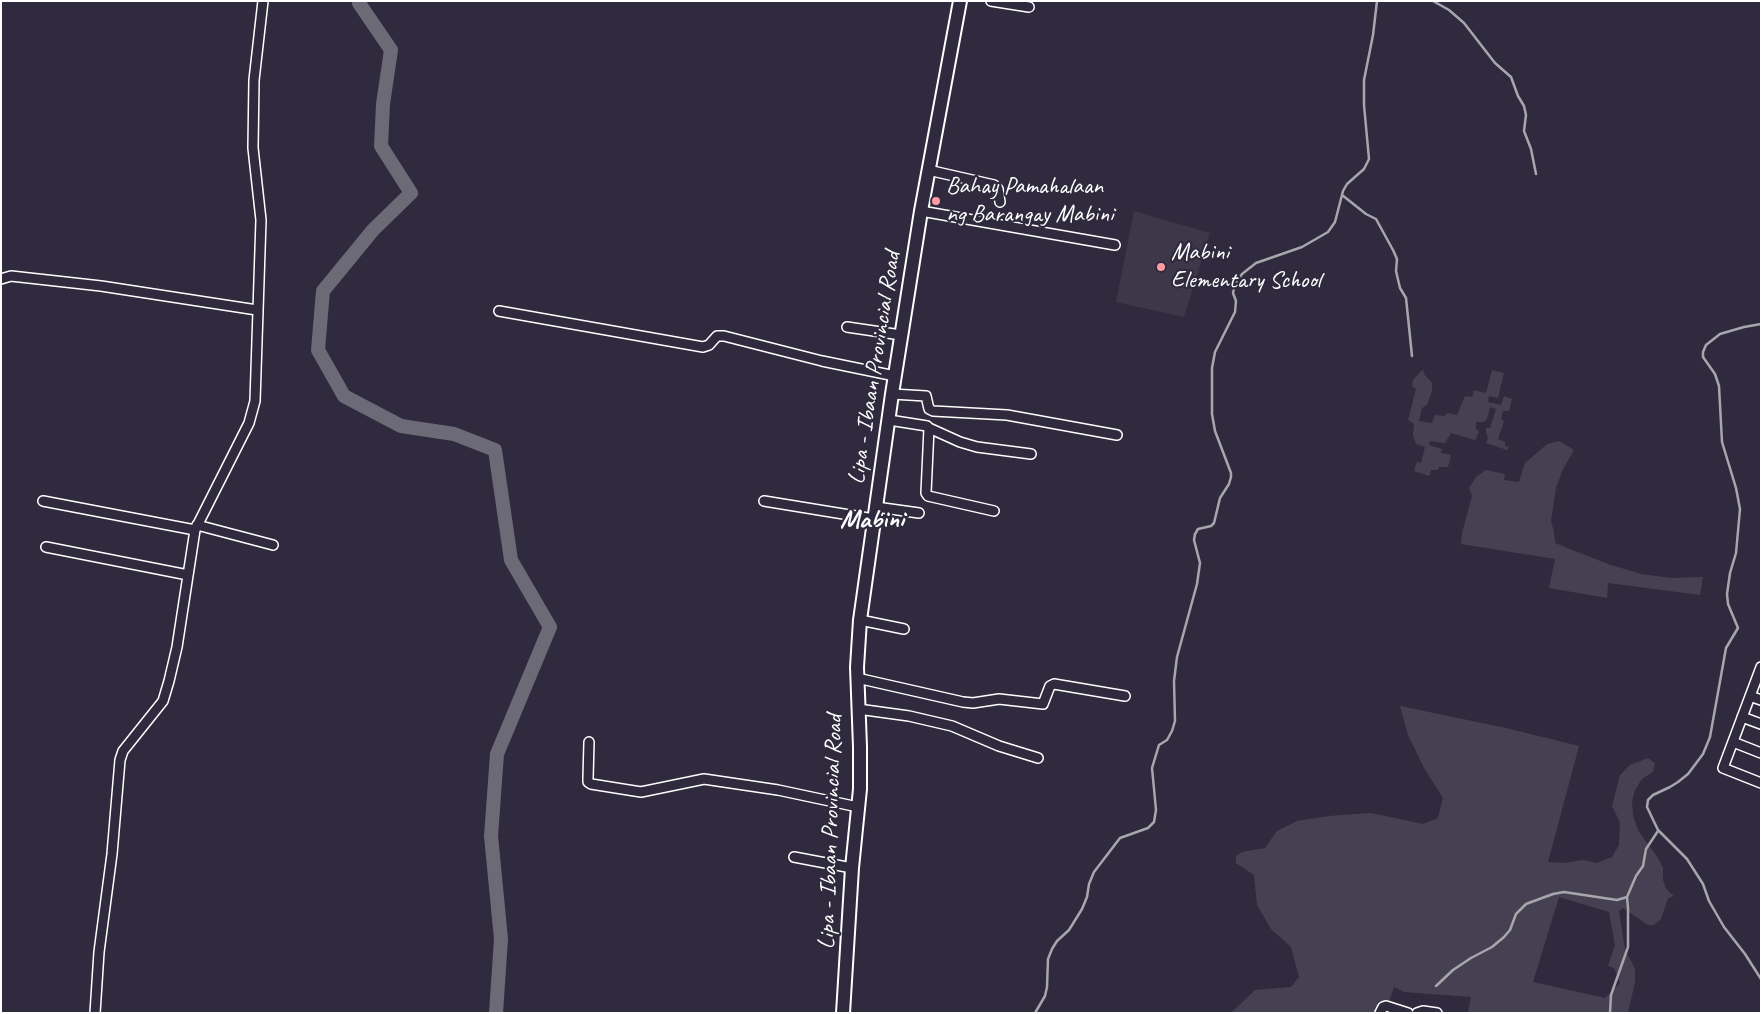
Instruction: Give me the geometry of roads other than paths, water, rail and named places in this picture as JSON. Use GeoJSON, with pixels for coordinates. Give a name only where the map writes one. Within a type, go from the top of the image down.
{"type":"FeatureCollection","features":[{"type":"Feature","properties":{"kind":"main road","name":"Lipa - Ibaan Provincial Road"},"geometry":{"type":"LineString","coordinates":[[843,1013],[852,868],[858,807],[860,747],[857,678],[860,620],[888,420],[921,211],[960,1]]}},
{"type":"Feature","properties":{"kind":"street"},"geometry":{"type":"LineString","coordinates":[[95,1013],[99,952],[112,854],[120,760],[123,751],[163,701],[170,682],[177,647],[196,527],[249,423],[255,401],[261,220],[253,148],[254,80],[263,1]]}},
{"type":"Feature","properties":{"kind":"street"},"geometry":{"type":"LineString","coordinates":[[991,1],[1029,7]]}},
{"type":"Feature","properties":{"kind":"street"},"geometry":{"type":"LineString","coordinates":[[928,170],[994,185],[998,189],[1000,202]]}},
{"type":"Feature","properties":{"kind":"street"},"geometry":{"type":"LineString","coordinates":[[921,211],[1115,246]]}},
{"type":"Feature","properties":{"kind":"street"},"geometry":{"type":"LineString","coordinates":[[1,279],[12,276],[100,286],[257,310]]}},
{"type":"Feature","properties":{"kind":"street"},"geometry":{"type":"LineString","coordinates":[[499,310],[703,347],[709,345],[717,336],[724,336],[895,376]]}},
{"type":"Feature","properties":{"kind":"street"},"geometry":{"type":"LineString","coordinates":[[847,327],[901,335]]}},
{"type":"Feature","properties":{"kind":"street"},"geometry":{"type":"LineString","coordinates":[[892,394],[924,396],[927,398],[929,409],[933,411],[1006,415],[1117,435]]}},
{"type":"Feature","properties":{"kind":"street"},"geometry":{"type":"LineString","coordinates":[[888,420],[927,426],[960,442],[977,447],[1031,454]]}},
{"type":"Feature","properties":{"kind":"street"},"geometry":{"type":"LineString","coordinates":[[929,428],[926,493],[928,496],[994,511]]}},
{"type":"Feature","properties":{"kind":"street"},"geometry":{"type":"LineString","coordinates":[[43,501],[196,527],[273,545]]}},
{"type":"Feature","properties":{"kind":"street"},"geometry":{"type":"LineString","coordinates":[[764,501],[875,513],[919,513]]}},
{"type":"Feature","properties":{"kind":"street"},"geometry":{"type":"LineString","coordinates":[[46,547],[188,575]]}},
{"type":"Feature","properties":{"kind":"street"},"geometry":{"type":"LineString","coordinates":[[860,620],[904,629]]}},
{"type":"Feature","properties":{"kind":"street"},"geometry":{"type":"LineString","coordinates":[[1720,778],[1760,671]]}},
{"type":"Feature","properties":{"kind":"street"},"geometry":{"type":"LineString","coordinates":[[857,678],[927,695],[973,703],[999,699],[1043,704],[1050,686],[1054,684],[1125,696]]}},
{"type":"Feature","properties":{"kind":"street"},"geometry":{"type":"LineString","coordinates":[[1750,696],[1761,700]]}},
{"type":"Feature","properties":{"kind":"street"},"geometry":{"type":"LineString","coordinates":[[858,709],[909,716],[952,726],[999,746],[1038,758]]}},
{"type":"Feature","properties":{"kind":"street"},"geometry":{"type":"LineString","coordinates":[[1742,717],[1761,724]]}},
{"type":"Feature","properties":{"kind":"street"},"geometry":{"type":"LineString","coordinates":[[589,742],[588,782],[591,784],[641,792],[704,779],[778,790],[858,807]]}},
{"type":"Feature","properties":{"kind":"street"},"geometry":{"type":"LineString","coordinates":[[1733,742],[1761,753]]}},
{"type":"Feature","properties":{"kind":"street"},"geometry":{"type":"LineString","coordinates":[[1723,768],[1761,783]]}},
{"type":"Feature","properties":{"kind":"street"},"geometry":{"type":"LineString","coordinates":[[794,857],[852,868]]}},
{"type":"Feature","properties":{"kind":"street"},"geometry":{"type":"LineString","coordinates":[[1380,1013],[1384,1006],[1408,1013]]}},
{"type":"Feature","properties":{"kind":"street"},"geometry":{"type":"LineString","coordinates":[[1417,1013],[1437,1013]]}},
{"type":"Feature","properties":{"kind":"waterway"},"geometry":{"type":"LineString","coordinates":[[360,1],[359,3],[391,50],[383,104],[381,146],[411,193],[373,230],[323,291],[318,350],[344,396],[401,426],[454,434],[495,450],[511,560],[550,627],[497,754],[491,836],[501,939],[496,1013]]}},
{"type":"Feature","properties":{"kind":"waterway"},"geometry":{"type":"LineString","coordinates":[[1035,1013],[1045,996],[1048,959],[1052,949],[1057,941],[1069,930],[1082,909],[1094,872],[1120,838],[1148,828],[1154,822],[1156,810],[1152,768],[1159,745],[1167,740],[1175,721],[1174,681],[1177,657],[1197,584],[1200,563],[1194,540],[1195,534],[1198,529],[1211,526],[1214,523],[1220,498],[1231,477],[1215,431],[1212,414],[1212,368],[1215,352],[1235,312],[1236,301],[1233,293],[1235,284],[1242,274],[1256,263],[1302,247],[1328,232],[1335,222],[1343,191],[1347,184],[1364,169],[1369,159],[1364,105],[1364,80],[1373,35],[1377,1]]}},
{"type":"Feature","properties":{"kind":"waterway"},"geometry":{"type":"LineString","coordinates":[[1433,1],[1449,10],[1464,23],[1495,63],[1511,77],[1524,106],[1526,115],[1524,131],[1531,149],[1536,174]]}},
{"type":"Feature","properties":{"kind":"waterway"},"geometry":{"type":"LineString","coordinates":[[1342,195],[1366,214],[1376,219],[1397,259],[1396,271],[1400,288],[1406,298],[1412,356]]}},
{"type":"Feature","properties":{"kind":"waterway"},"geometry":{"type":"LineString","coordinates":[[1761,324],[1720,334],[1706,345],[1703,352],[1703,357],[1715,374],[1719,386],[1722,442],[1736,488],[1740,509],[1736,553],[1730,573],[1727,594],[1728,604],[1738,628],[1726,648],[1710,737],[1703,754],[1688,774],[1670,787],[1653,795],[1648,800],[1647,807],[1658,830],[1687,859],[1703,884],[1709,901],[1724,927],[1761,979]]}},
{"type":"Feature","properties":{"kind":"waterway"},"geometry":{"type":"LineString","coordinates":[[1610,1013],[1611,995],[1628,947],[1627,897],[1636,876],[1643,866],[1646,849],[1658,831]]}},
{"type":"Feature","properties":{"kind":"waterway"},"geometry":{"type":"LineString","coordinates":[[1436,986],[1453,970],[1492,947],[1504,937],[1510,930],[1516,914],[1526,904],[1564,892],[1617,900],[1627,897]]}},
{"type":"Feature","properties":{"kind":"place","name":"Bahay Pamahalaan ng Barangay Mabini"},"geometry":{"type":"Point","coordinates":[936,201]}},
{"type":"Feature","properties":{"kind":"place","name":"Mabini Elementary School"},"geometry":{"type":"Point","coordinates":[1161,267]}},
{"type":"Feature","properties":{"kind":"district","name":"Mabini"},"geometry":{"type":"Point","coordinates":[872,520]}}]}
